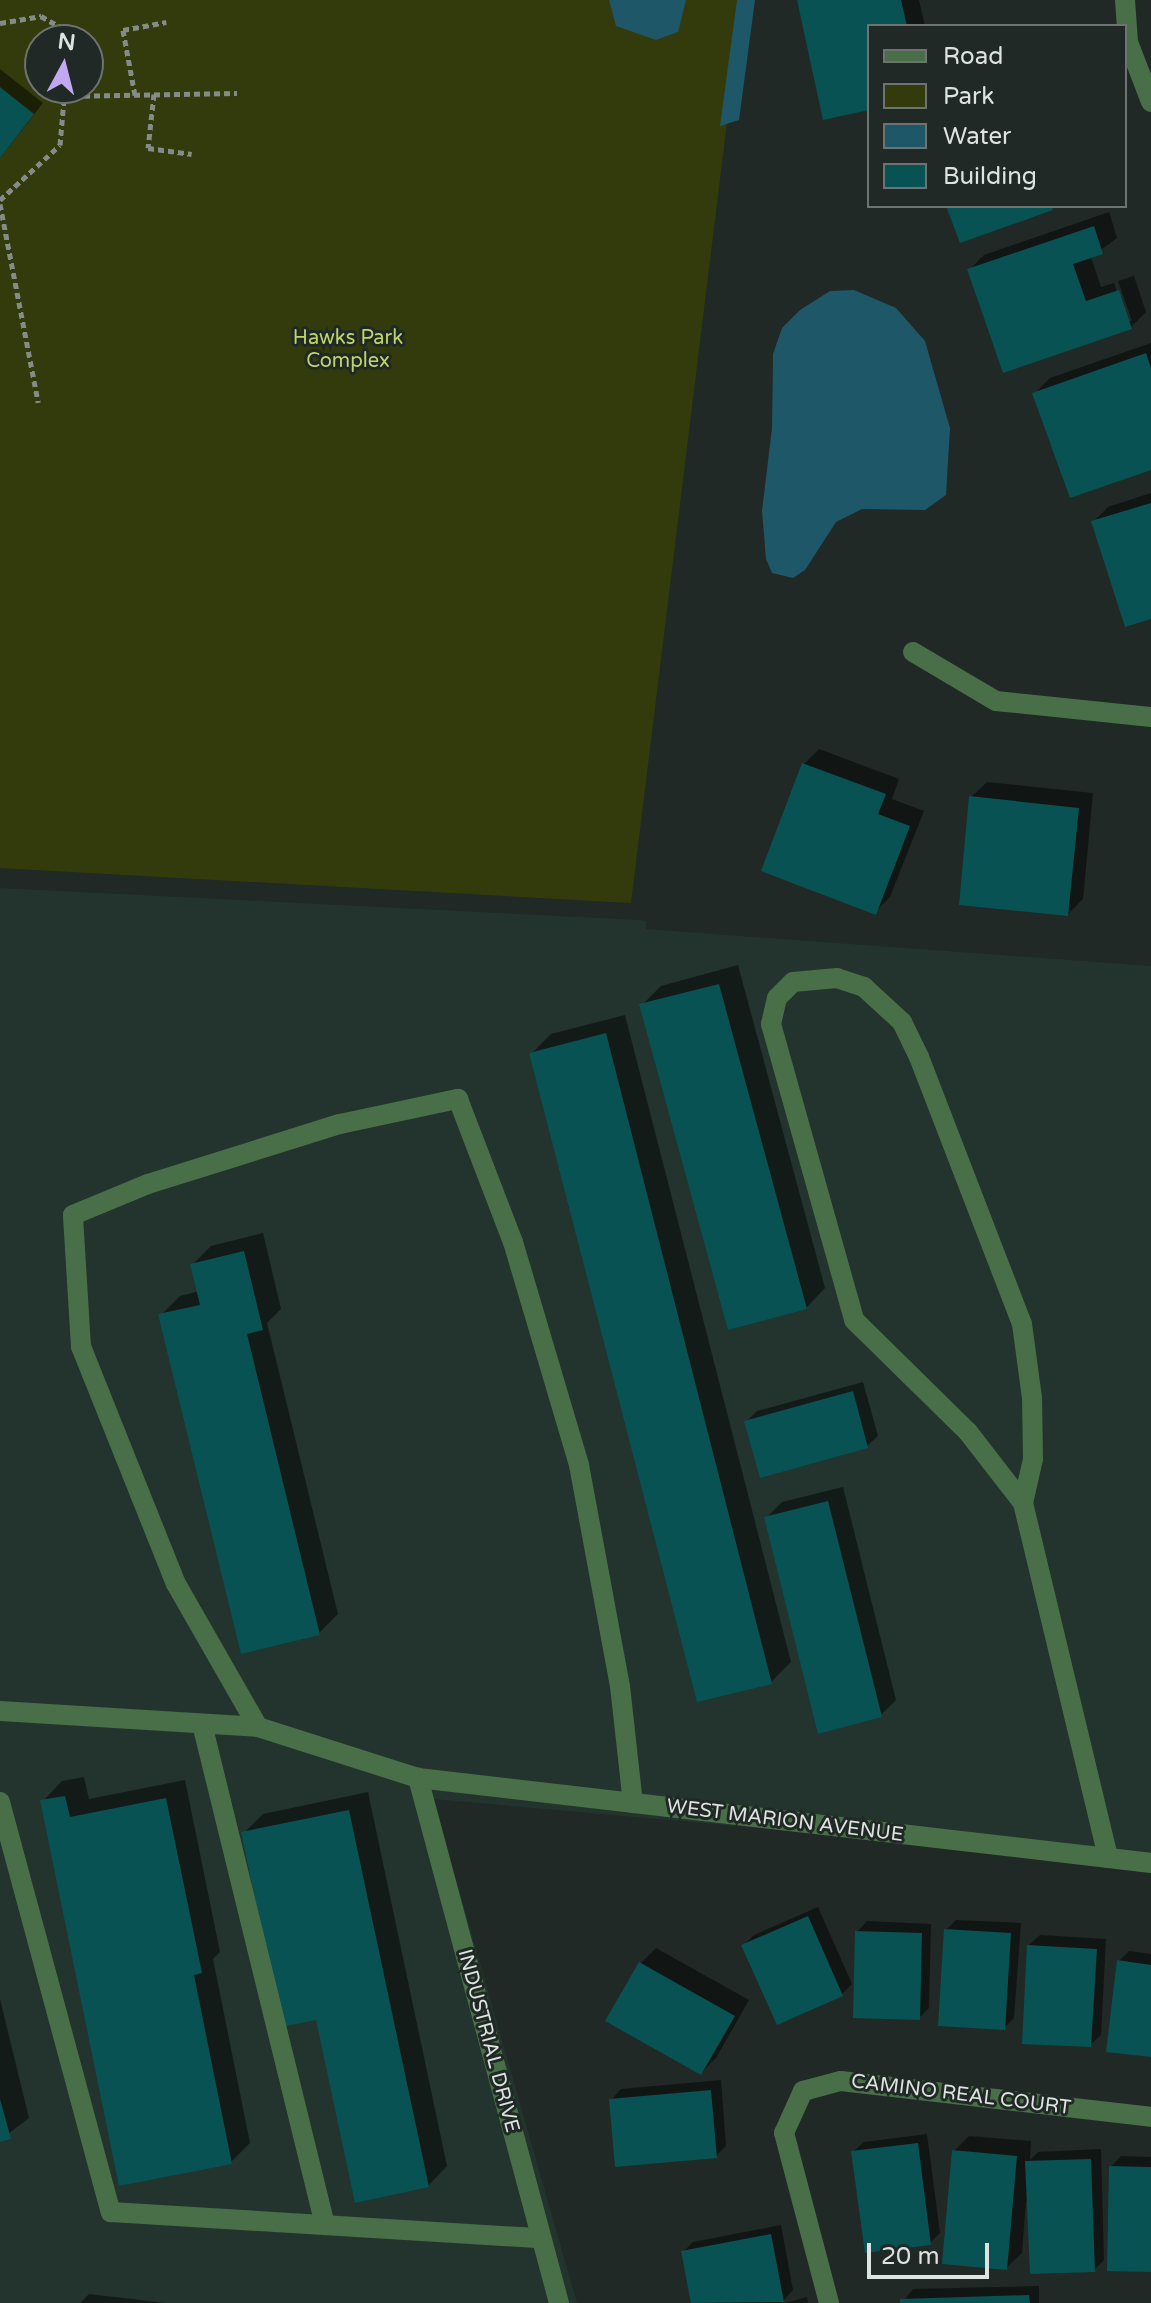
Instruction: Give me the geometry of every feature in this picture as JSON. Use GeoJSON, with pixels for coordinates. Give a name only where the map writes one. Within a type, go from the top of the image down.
{"type":"FeatureCollection","features":[{"type":"Feature","properties":{"kind":"street"},"geometry":{"type":"LineString","coordinates":[[1125,0],[1127,24]]}},
{"type":"Feature","properties":{"kind":"street"},"geometry":{"type":"LineString","coordinates":[[1127,28],[1128,42],[1151,102]]}},
{"type":"Feature","properties":{"kind":"street"},"geometry":{"type":"LineString","coordinates":[[913,652],[996,701],[1151,717]]}},
{"type":"Feature","properties":{"kind":"street"},"geometry":{"type":"LineString","coordinates":[[1023,1503],[1033,1459],[1032,1398],[1022,1324],[919,1057],[902,1022],[864,987],[814,976],[793,982],[777,998],[771,1024],[854,1320],[968,1432],[1023,1503],[1108,1858]]}},
{"type":"Feature","properties":{"kind":"street"},"geometry":{"type":"LineString","coordinates":[[258,1727],[176,1584],[81,1347],[73,1215],[148,1184],[340,1124],[458,1099],[513,1242],[579,1465],[620,1686],[633,1803]]}},
{"type":"Feature","properties":{"kind":"street","name":"WEST MARION AVENUE"},"geometry":{"type":"LineString","coordinates":[[0,1711],[258,1727],[418,1778],[1151,1863]]}},
{"type":"Feature","properties":{"kind":"street"},"geometry":{"type":"LineString","coordinates":[[202,1724],[325,2225]]}},
{"type":"Feature","properties":{"kind":"street","name":"INDUSTRIAL DRIVE"},"geometry":{"type":"LineString","coordinates":[[418,1778],[559,2303]]}},
{"type":"Feature","properties":{"kind":"street"},"geometry":{"type":"LineString","coordinates":[[0,1802],[111,2212],[541,2238]]}},
{"type":"Feature","properties":{"kind":"street","name":"CAMINO REAL COURT"},"geometry":{"type":"LineString","coordinates":[[829,2303],[784,2133],[803,2091],[841,2081],[1151,2117]]}},
{"type":"Feature","properties":{"kind":"path"},"geometry":{"type":"LineString","coordinates":[[0,23],[41,16],[55,24]]}},
{"type":"Feature","properties":{"kind":"path"},"geometry":{"type":"LineString","coordinates":[[135,95],[123,30],[166,22]]}},
{"type":"Feature","properties":{"kind":"path"},"geometry":{"type":"LineString","coordinates":[[104,95],[237,93]]}},
{"type":"Feature","properties":{"kind":"path"},"geometry":{"type":"LineString","coordinates":[[154,94],[148,148],[192,154]]}},
{"type":"Feature","properties":{"kind":"path"},"geometry":{"type":"LineString","coordinates":[[38,402],[0,202],[60,145],[63,104]]}},
{"type":"Feature","properties":{"kind":"shaded area"},"geometry":{"type":"Polygon","coordinates":[[[0,888],[640,920],[646,921],[646,929],[1151,966],[1151,1863],[433,1799],[577,2303],[0,2303],[0,888]]]}},
{"type":"Feature","properties":{"kind":"green space","name":"Hawks Park Complex"},"geometry":{"type":"Polygon","coordinates":[[[0,0],[742,0],[631,903],[0,868],[0,0]]]}},
{"type":"Feature","properties":{"kind":"water"},"geometry":{"type":"Polygon","coordinates":[[[609,0],[686,0],[678,32],[656,40],[616,26],[609,0]]]}},
{"type":"Feature","properties":{"kind":"water"},"geometry":{"type":"Polygon","coordinates":[[[737,0],[755,0],[739,120],[720,126],[737,0]]]}},
{"type":"Feature","properties":{"kind":"water"},"geometry":{"type":"Polygon","coordinates":[[[854,290],[896,308],[925,341],[950,428],[946,495],[925,510],[862,509],[836,522],[805,570],[793,578],[772,573],[766,559],[762,511],[772,428],[773,354],[782,328],[800,310],[830,291],[854,290]]]}},
{"type":"Feature","properties":{"kind":"building"},"geometry":{"type":"Polygon","coordinates":[[[797,0],[901,0],[907,24],[867,24],[867,110],[823,120],[797,0]]]}},
{"type":"Feature","properties":{"kind":"building"},"geometry":{"type":"Polygon","coordinates":[[[0,87],[34,114],[0,158],[0,87]]]}},
{"type":"Feature","properties":{"kind":"building"},"geometry":{"type":"Polygon","coordinates":[[[947,208],[1053,210],[960,243],[947,208]]]}},
{"type":"Feature","properties":{"kind":"building"},"geometry":{"type":"Polygon","coordinates":[[[1094,226],[1103,254],[1073,264],[1086,301],[1119,290],[1132,329],[1003,373],[967,269],[1094,226]]]}},
{"type":"Feature","properties":{"kind":"building"},"geometry":{"type":"Polygon","coordinates":[[[1146,353],[1151,368],[1151,470],[1070,498],[1032,393],[1146,353]]]}},
{"type":"Feature","properties":{"kind":"building"},"geometry":{"type":"Polygon","coordinates":[[[1151,503],[1151,619],[1125,627],[1091,521],[1151,503]]]}},
{"type":"Feature","properties":{"kind":"building"},"geometry":{"type":"Polygon","coordinates":[[[802,763],[886,794],[878,814],[910,826],[876,915],[761,871],[802,763]]]}},
{"type":"Feature","properties":{"kind":"building"},"geometry":{"type":"Polygon","coordinates":[[[969,796],[1079,808],[1068,916],[959,905],[969,796]]]}},
{"type":"Feature","properties":{"kind":"building"},"geometry":{"type":"Polygon","coordinates":[[[719,984],[807,1309],[728,1330],[639,1004],[719,984]]]}},
{"type":"Feature","properties":{"kind":"building"},"geometry":{"type":"Polygon","coordinates":[[[606,1033],[772,1684],[697,1702],[529,1053],[606,1033]]]}},
{"type":"Feature","properties":{"kind":"building"},"geometry":{"type":"Polygon","coordinates":[[[244,1251],[263,1330],[247,1334],[320,1635],[241,1654],[158,1314],[200,1305],[190,1264],[244,1251]]]}},
{"type":"Feature","properties":{"kind":"building"},"geometry":{"type":"Polygon","coordinates":[[[853,1391],[868,1448],[760,1478],[744,1421],[853,1391]]]}},
{"type":"Feature","properties":{"kind":"building"},"geometry":{"type":"Polygon","coordinates":[[[828,1501],[882,1717],[818,1734],[764,1517],[828,1501]]]}},
{"type":"Feature","properties":{"kind":"building"},"geometry":{"type":"Polygon","coordinates":[[[65,1796],[70,1817],[166,1798],[202,1973],[194,1975],[232,2164],[119,2186],[40,1800],[65,1796]]]}},
{"type":"Feature","properties":{"kind":"building"},"geometry":{"type":"Polygon","coordinates":[[[349,1810],[429,2187],[355,2203],[316,2020],[282,2027],[241,1832],[349,1810]]]}},
{"type":"Feature","properties":{"kind":"building"},"geometry":{"type":"Polygon","coordinates":[[[808,1916],[843,1996],[777,2025],[741,1945],[808,1916]]]}},
{"type":"Feature","properties":{"kind":"building"},"geometry":{"type":"Polygon","coordinates":[[[944,1929],[1011,1933],[1005,2030],[938,2026],[944,1929]]]}},
{"type":"Feature","properties":{"kind":"building"},"geometry":{"type":"Polygon","coordinates":[[[855,1931],[922,1933],[920,2020],[853,2018],[855,1931]]]}},
{"type":"Feature","properties":{"kind":"building"},"geometry":{"type":"Polygon","coordinates":[[[1027,1945],[1097,1949],[1091,2047],[1022,2044],[1027,1945]]]}},
{"type":"Feature","properties":{"kind":"building"},"geometry":{"type":"Polygon","coordinates":[[[1117,1960],[1151,1965],[1151,2057],[1106,2052],[1117,1960]]]}},
{"type":"Feature","properties":{"kind":"building"},"geometry":{"type":"Polygon","coordinates":[[[639,1962],[735,2016],[701,2075],[605,2021],[639,1962]]]}},
{"type":"Feature","properties":{"kind":"building"},"geometry":{"type":"Polygon","coordinates":[[[711,2090],[717,2158],[615,2167],[609,2099],[711,2090]]]}},
{"type":"Feature","properties":{"kind":"building"},"geometry":{"type":"Polygon","coordinates":[[[0,2099],[11,2139],[0,2142],[0,2099]]]}},
{"type":"Feature","properties":{"kind":"building"},"geometry":{"type":"Polygon","coordinates":[[[918,2143],[931,2245],[865,2253],[851,2151],[918,2143]]]}},
{"type":"Feature","properties":{"kind":"building"},"geometry":{"type":"Polygon","coordinates":[[[952,2150],[1017,2156],[1007,2270],[942,2264],[952,2150]]]}},
{"type":"Feature","properties":{"kind":"building"},"geometry":{"type":"Polygon","coordinates":[[[1091,2159],[1095,2272],[1030,2274],[1025,2161],[1091,2159]]]}},
{"type":"Feature","properties":{"kind":"building"},"geometry":{"type":"Polygon","coordinates":[[[1109,2166],[1151,2167],[1151,2272],[1107,2271],[1109,2166]]]}},
{"type":"Feature","properties":{"kind":"building"},"geometry":{"type":"Polygon","coordinates":[[[771,2234],[784,2302],[691,2303],[681,2251],[771,2234]]]}},
{"type":"Feature","properties":{"kind":"building"},"geometry":{"type":"Polygon","coordinates":[[[1029,2295],[1030,2303],[900,2303],[900,2299],[1029,2295]]]}}]}
